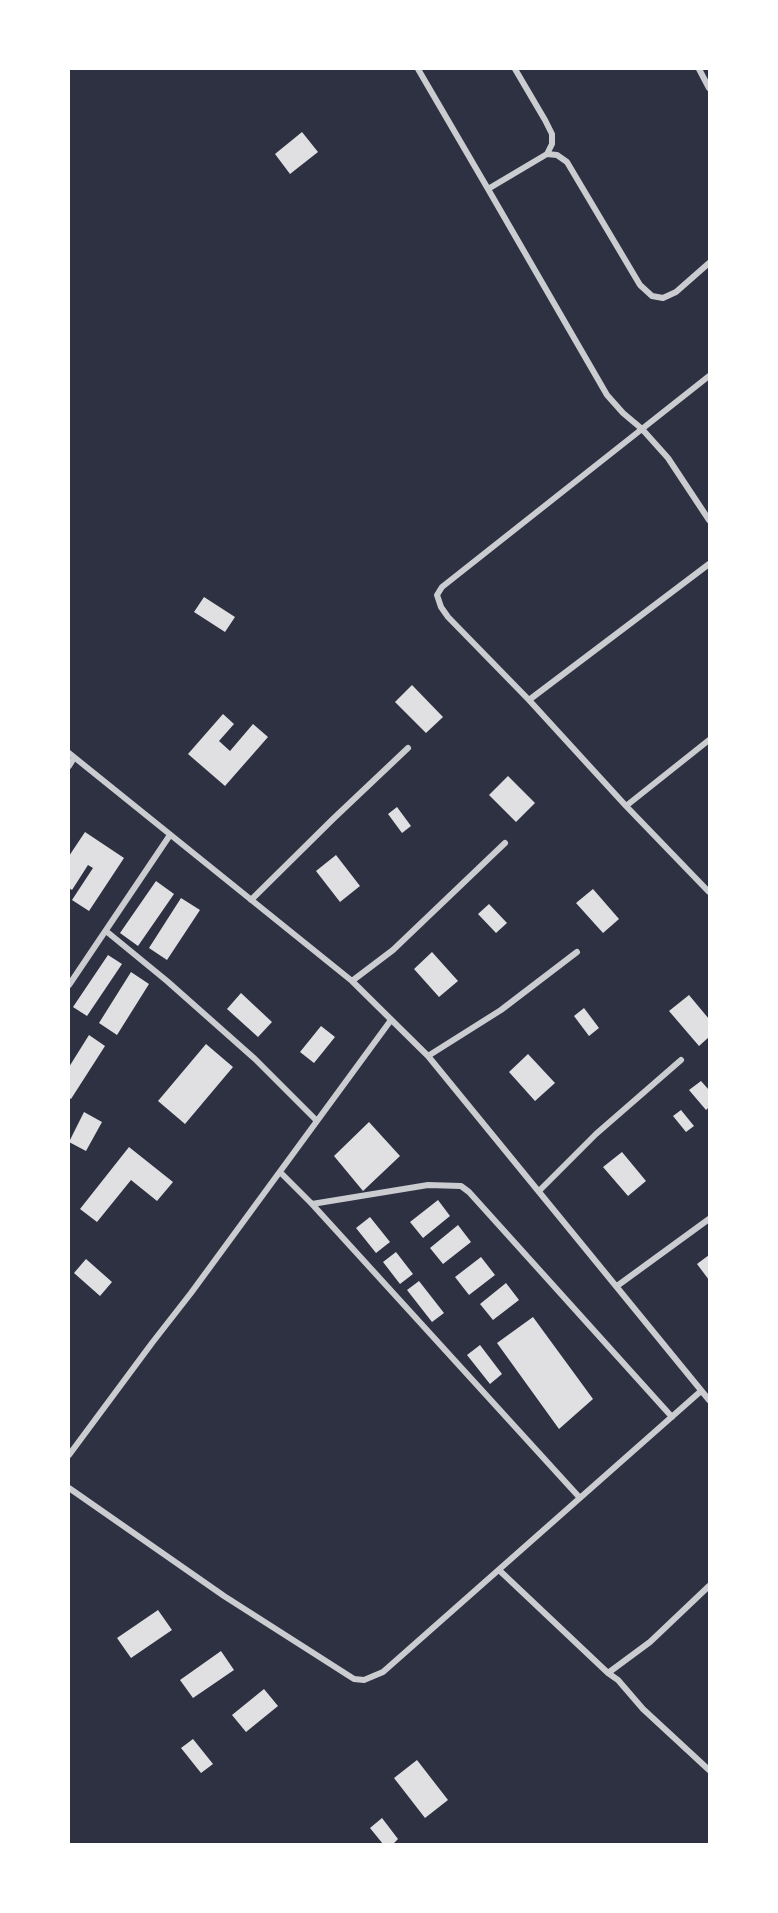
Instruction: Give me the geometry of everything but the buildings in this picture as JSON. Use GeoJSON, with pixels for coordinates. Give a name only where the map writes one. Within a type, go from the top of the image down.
{"type":"FeatureCollection","features":[{"type":"Feature","properties":{"kind":"street"},"geometry":{"type":"LineString","coordinates":[[418,69],[607,395],[668,458],[709,519]]}},
{"type":"Feature","properties":{"kind":"street"},"geometry":{"type":"LineString","coordinates":[[488,189],[547,154],[552,144],[552,134],[515,69]]}},
{"type":"Feature","properties":{"kind":"street"},"geometry":{"type":"LineString","coordinates":[[699,69],[709,88]]}},
{"type":"Feature","properties":{"kind":"street"},"geometry":{"type":"LineString","coordinates":[[547,154],[557,155],[567,162],[640,285],[652,296],[663,298],[676,292],[709,263]]}},
{"type":"Feature","properties":{"kind":"street"},"geometry":{"type":"LineString","coordinates":[[709,376],[442,587],[437,595],[448,617],[709,892]]}},
{"type":"Feature","properties":{"kind":"street"},"geometry":{"type":"LineString","coordinates":[[529,700],[709,564]]}},
{"type":"Feature","properties":{"kind":"street"},"geometry":{"type":"LineString","coordinates":[[626,806],[709,740]]}},
{"type":"Feature","properties":{"kind":"street"},"geometry":{"type":"LineString","coordinates":[[251,900],[408,748]]}},
{"type":"Feature","properties":{"kind":"street"},"geometry":{"type":"LineString","coordinates":[[69,766],[72,755],[352,981],[428,1056],[709,1400]]}},
{"type":"Feature","properties":{"kind":"street"},"geometry":{"type":"LineString","coordinates":[[69,985],[170,835]]}},
{"type":"Feature","properties":{"kind":"street"},"geometry":{"type":"LineString","coordinates":[[352,981],[393,950],[505,843]]}},
{"type":"Feature","properties":{"kind":"street"},"geometry":{"type":"LineString","coordinates":[[106,931],[168,981],[317,1121]]}},
{"type":"Feature","properties":{"kind":"street"},"geometry":{"type":"LineString","coordinates":[[428,1056],[501,1010],[577,952]]}},
{"type":"Feature","properties":{"kind":"street"},"geometry":{"type":"LineString","coordinates":[[69,1455],[391,1020]]}},
{"type":"Feature","properties":{"kind":"street"},"geometry":{"type":"LineString","coordinates":[[539,1191],[596,1134],[681,1060]]}},
{"type":"Feature","properties":{"kind":"street"},"geometry":{"type":"LineString","coordinates":[[280,1172],[312,1204],[580,1498]]}},
{"type":"Feature","properties":{"kind":"street"},"geometry":{"type":"LineString","coordinates":[[312,1204],[428,1185],[461,1186],[501,1226],[672,1417]]}},
{"type":"Feature","properties":{"kind":"street"},"geometry":{"type":"LineString","coordinates":[[617,1286],[709,1219]]}},
{"type":"Feature","properties":{"kind":"street"},"geometry":{"type":"LineString","coordinates":[[69,1488],[224,1596],[354,1679],[364,1680],[383,1672],[701,1391]]}},
{"type":"Feature","properties":{"kind":"street"},"geometry":{"type":"LineString","coordinates":[[499,1570],[618,1680],[643,1709],[709,1770]]}},
{"type":"Feature","properties":{"kind":"street"},"geometry":{"type":"LineString","coordinates":[[609,1673],[650,1642],[709,1586]]}}]}
